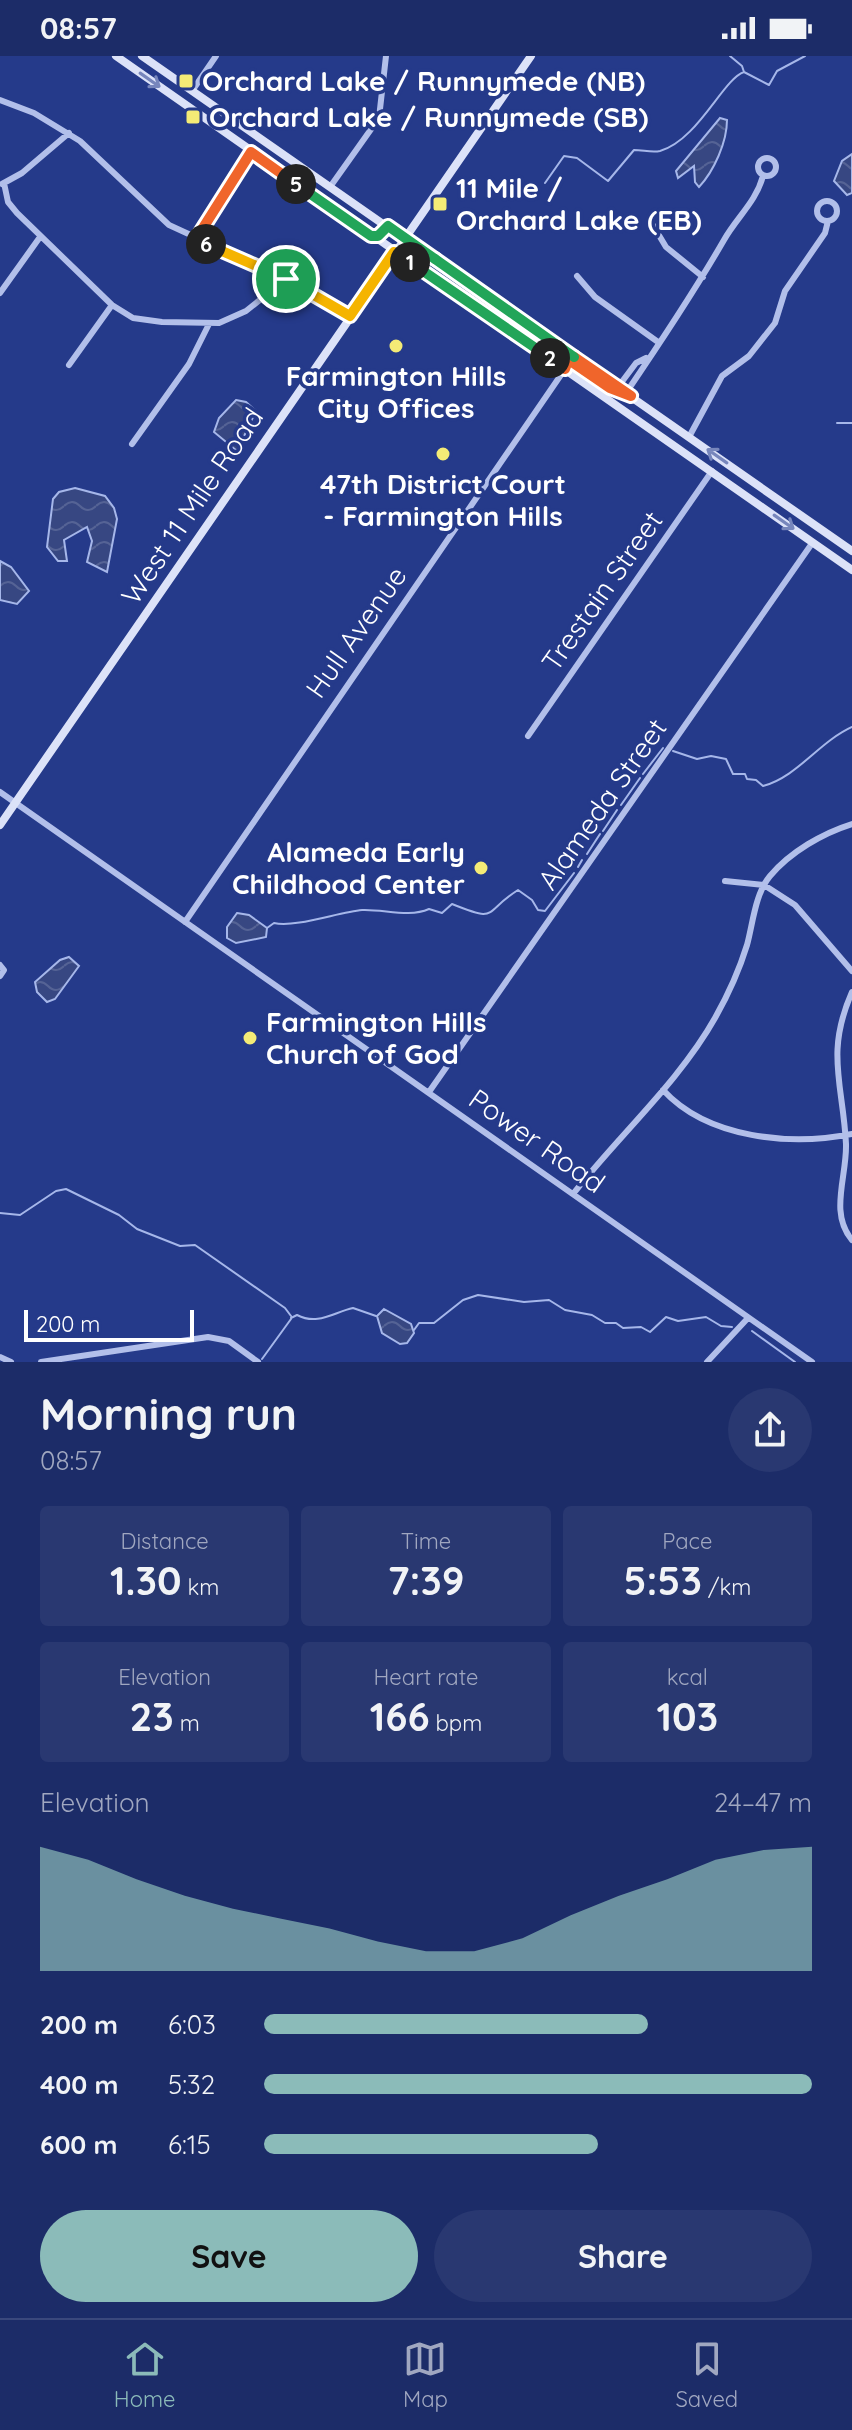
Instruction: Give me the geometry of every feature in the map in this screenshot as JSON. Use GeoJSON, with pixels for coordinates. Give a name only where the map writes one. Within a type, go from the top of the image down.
{"type":"FeatureCollection","features":[{"type":"Feature","properties":{"kind":"main road"},"geometry":{"type":"LineString","coordinates":[[116,56],[852,570]]}},
{"type":"Feature","properties":{"kind":"main road"},"geometry":{"type":"LineString","coordinates":[[142,56],[852,551]]}},
{"type":"Feature","properties":{"kind":"main road","name":"West 11 Mile Road"},"geometry":{"type":"LineString","coordinates":[[0,825],[531,56]]}},
{"type":"Feature","properties":{"kind":"main road"},"geometry":{"type":"LineString","coordinates":[[217,127],[229,127],[235,120]]}},
{"type":"Feature","properties":{"kind":"main road"},"geometry":{"type":"LineString","coordinates":[[251,152],[253,144],[261,139]]}},
{"type":"Feature","properties":{"kind":"main road"},"geometry":{"type":"LineString","coordinates":[[371,236],[378,236],[388,226]]}},
{"type":"Feature","properties":{"kind":"main road"},"geometry":{"type":"LineString","coordinates":[[413,264],[418,257],[428,254]]}},
{"type":"Feature","properties":{"kind":"main road"},"geometry":{"type":"LineString","coordinates":[[515,335],[524,334],[530,326]]}},
{"type":"Feature","properties":{"kind":"main road"},"geometry":{"type":"LineString","coordinates":[[534,348],[543,335]]}},
{"type":"Feature","properties":{"kind":"main road"},"geometry":{"type":"LineString","coordinates":[[565,369],[568,361],[572,362],[610,388],[625,392]]}},
{"type":"Feature","properties":{"kind":"main road"},"geometry":{"type":"LineString","coordinates":[[674,445],[684,444],[689,437]]}},
{"type":"Feature","properties":{"kind":"main road"},"geometry":{"type":"LineString","coordinates":[[742,492],[751,486],[788,512],[809,520]]}},
{"type":"Feature","properties":{"kind":"street"},"geometry":{"type":"LineString","coordinates":[[192,91],[216,56]]}},
{"type":"Feature","properties":{"kind":"street"},"geometry":{"type":"LineString","coordinates":[[330,187],[379,118],[386,56]]}},
{"type":"Feature","properties":{"kind":"street"},"geometry":{"type":"LineString","coordinates":[[0,100],[34,113],[69,133],[91,150],[156,215],[196,239],[286,279],[350,316]]}},
{"type":"Feature","properties":{"kind":"street"},"geometry":{"type":"LineString","coordinates":[[69,133],[22,173],[2,184],[11,207],[125,315],[143,320],[209,324],[237,317],[286,279]]}},
{"type":"Feature","properties":{"kind":"street"},"geometry":{"type":"LineString","coordinates":[[196,239],[251,152]]}},
{"type":"Feature","properties":{"kind":"street"},"geometry":{"type":"LineString","coordinates":[[625,392],[636,363],[646,358],[703,277],[725,238],[756,195],[763,176]]}},
{"type":"Feature","properties":{"kind":"street"},"geometry":{"type":"LineString","coordinates":[[689,437],[722,376],[749,356],[775,323],[785,291],[825,233],[828,221]]}},
{"type":"Feature","properties":{"kind":"street"},"geometry":{"type":"LineString","coordinates":[[651,222],[666,247],[703,277]]}},
{"type":"Feature","properties":{"kind":"street"},"geometry":{"type":"LineString","coordinates":[[0,293],[40,237]]}},
{"type":"Feature","properties":{"kind":"street"},"geometry":{"type":"LineString","coordinates":[[577,276],[595,297],[658,342]]}},
{"type":"Feature","properties":{"kind":"street"},"geometry":{"type":"LineString","coordinates":[[69,365],[112,305]]}},
{"type":"Feature","properties":{"kind":"street"},"geometry":{"type":"LineString","coordinates":[[132,444],[189,364],[209,324]]}},
{"type":"Feature","properties":{"kind":"street","name":"Hull Avenue"},"geometry":{"type":"LineString","coordinates":[[185,922],[565,369]]}},
{"type":"Feature","properties":{"kind":"street","name":"Trestain Street"},"geometry":{"type":"LineString","coordinates":[[528,736],[712,471]]}},
{"type":"Feature","properties":{"kind":"street","name":"Alameda Street"},"geometry":{"type":"LineString","coordinates":[[429,1092],[813,542]]}},
{"type":"Feature","properties":{"kind":"street","name":"Power Road"},"geometry":{"type":"LineString","coordinates":[[0,792],[812,1362]]}},
{"type":"Feature","properties":{"kind":"street"},"geometry":{"type":"LineString","coordinates":[[573,1194],[625,1129],[663,1090],[723,1003],[740,965],[764,885],[803,849],[852,824]]}},
{"type":"Feature","properties":{"kind":"street"},"geometry":{"type":"LineString","coordinates":[[725,881],[764,885],[795,905],[852,971]]}},
{"type":"Feature","properties":{"kind":"street"},"geometry":{"type":"LineString","coordinates":[[0,965],[4,970],[0,976]]}},
{"type":"Feature","properties":{"kind":"street"},"geometry":{"type":"LineString","coordinates":[[852,992],[844,1013],[836,1059],[848,1134],[840,1210],[844,1230],[852,1240]]}},
{"type":"Feature","properties":{"kind":"street"},"geometry":{"type":"LineString","coordinates":[[663,1090],[695,1114],[748,1133],[783,1139],[848,1134]]}},
{"type":"Feature","properties":{"kind":"street"},"geometry":{"type":"LineString","coordinates":[[707,1362],[748,1318]]}},
{"type":"Feature","properties":{"kind":"street"},"geometry":{"type":"LineString","coordinates":[[41,1362],[208,1337],[229,1341],[258,1362]]}},
{"type":"Feature","properties":{"kind":"street"},"geometry":{"type":"LineString","coordinates":[[0,1357],[11,1362]]}},
{"type":"Feature","properties":{"kind":"water"},"geometry":{"type":"Polygon","coordinates":[[[720,118],[727,120],[725,138],[710,173],[699,187],[695,182],[694,166],[678,178],[676,171],[720,118]]]}},
{"type":"Feature","properties":{"kind":"water"},"geometry":{"type":"Polygon","coordinates":[[[852,154],[852,193],[847,195],[834,181],[842,161],[852,154]]]}},
{"type":"Feature","properties":{"kind":"water"},"geometry":{"type":"Polygon","coordinates":[[[236,400],[246,402],[256,411],[237,451],[214,432],[219,418],[236,400]]]}},
{"type":"Feature","properties":{"kind":"water"},"geometry":{"type":"Polygon","coordinates":[[[75,488],[105,496],[114,508],[117,519],[107,572],[87,562],[92,541],[87,527],[64,540],[67,561],[58,561],[47,547],[53,499],[59,492],[75,488]]]}},
{"type":"Feature","properties":{"kind":"water"},"geometry":{"type":"Polygon","coordinates":[[[0,561],[11,567],[29,591],[17,604],[0,600],[0,561]]]}},
{"type":"Feature","properties":{"kind":"water"},"geometry":{"type":"Polygon","coordinates":[[[237,913],[249,915],[267,928],[266,937],[236,943],[227,938],[227,927],[237,913]]]}},
{"type":"Feature","properties":{"kind":"water"},"geometry":{"type":"Polygon","coordinates":[[[69,957],[79,966],[55,999],[47,1002],[37,992],[35,982],[60,960],[69,957]]]}},
{"type":"Feature","properties":{"kind":"water"},"geometry":{"type":"Polygon","coordinates":[[[384,1309],[411,1324],[414,1333],[407,1343],[400,1344],[382,1333],[377,1316],[384,1309]]]}},
{"type":"Feature","properties":{"kind":"waterway"},"geometry":{"type":"LineString","coordinates":[[730,56],[742,66],[744,72],[769,85],[777,71],[805,56]]}},
{"type":"Feature","properties":{"kind":"waterway"},"geometry":{"type":"LineString","coordinates":[[545,183],[564,156],[577,158],[608,181],[634,150],[657,152],[674,145],[698,123],[727,86],[744,72]]}},
{"type":"Feature","properties":{"kind":"waterway"},"geometry":{"type":"LineString","coordinates":[[837,423],[852,423]]}},
{"type":"Feature","properties":{"kind":"waterway"},"geometry":{"type":"LineString","coordinates":[[673,751],[697,759],[711,756],[726,759],[733,774],[745,774],[747,779],[756,780],[763,786],[787,775],[829,741],[852,727]]}},
{"type":"Feature","properties":{"kind":"waterway"},"geometry":{"type":"LineString","coordinates":[[643,774],[663,748]]}},
{"type":"Feature","properties":{"kind":"waterway"},"geometry":{"type":"LineString","coordinates":[[621,805],[640,778]]}},
{"type":"Feature","properties":{"kind":"waterway"},"geometry":{"type":"LineString","coordinates":[[603,831],[617,810]]}},
{"type":"Feature","properties":{"kind":"waterway"},"geometry":{"type":"LineString","coordinates":[[587,854],[600,834]]}},
{"type":"Feature","properties":{"kind":"waterway"},"geometry":{"type":"LineString","coordinates":[[578,867],[582,860]]}},
{"type":"Feature","properties":{"kind":"waterway"},"geometry":{"type":"LineString","coordinates":[[267,928],[274,923],[293,923],[362,910],[405,913],[429,909],[442,913],[452,904],[484,914],[494,910],[518,890],[532,900],[538,910],[545,911],[574,873]]}},
{"type":"Feature","properties":{"kind":"waterway"},"geometry":{"type":"LineString","coordinates":[[0,1213],[20,1215],[56,1191],[66,1189],[119,1215],[137,1229],[180,1246],[195,1245],[285,1308],[291,1316]]}},
{"type":"Feature","properties":{"kind":"waterway"},"geometry":{"type":"LineString","coordinates":[[414,1330],[419,1323],[434,1323],[463,1300],[478,1295],[524,1302],[549,1300],[565,1310],[592,1315],[605,1323],[616,1323],[623,1328],[641,1327],[650,1332],[666,1317],[678,1321],[706,1317],[721,1326],[732,1327]]}},
{"type":"Feature","properties":{"kind":"waterway"},"geometry":{"type":"LineString","coordinates":[[291,1318],[297,1315],[319,1319],[353,1308],[376,1316]]}},
{"type":"Feature","properties":{"kind":"waterway"},"geometry":{"type":"LineString","coordinates":[[262,1359],[291,1319]]}},
{"type":"Feature","properties":{"kind":"waterway"},"geometry":{"type":"LineString","coordinates":[[752,1331],[795,1362]]}},
{"type":"Feature","properties":{"kind":"place","name":"Orchard Lake / Runnymede (NB)"},"geometry":{"type":"Point","coordinates":[186,81]}},
{"type":"Feature","properties":{"kind":"place","name":"Orchard Lake / Runnymede (SB)"},"geometry":{"type":"Point","coordinates":[193,117]}},
{"type":"Feature","properties":{"kind":"place","name":"11 Mile / Orchard Lake (EB)"},"geometry":{"type":"Point","coordinates":[440,204]}},
{"type":"Feature","properties":{"kind":"place","name":"Farmington Hills City Offices"},"geometry":{"type":"Point","coordinates":[396,346]}},
{"type":"Feature","properties":{"kind":"place","name":"47th District Court - Farmington Hills"},"geometry":{"type":"Point","coordinates":[443,454]}},
{"type":"Feature","properties":{"kind":"place","name":"Alameda Early Childhood Center"},"geometry":{"type":"Point","coordinates":[481,868]}},
{"type":"Feature","properties":{"kind":"place","name":"Farmington Hills Church of God"},"geometry":{"type":"Point","coordinates":[250,1038]}},
{"type":"Feature","properties":{"kind":"route"},"geometry":{"type":"LineString","coordinates":[[251,152],[371,236],[382,234],[388,226],[631,396],[610,388],[572,362],[568,361],[565,369],[394,252],[350,316],[286,279],[196,239],[251,152]]}}]}
